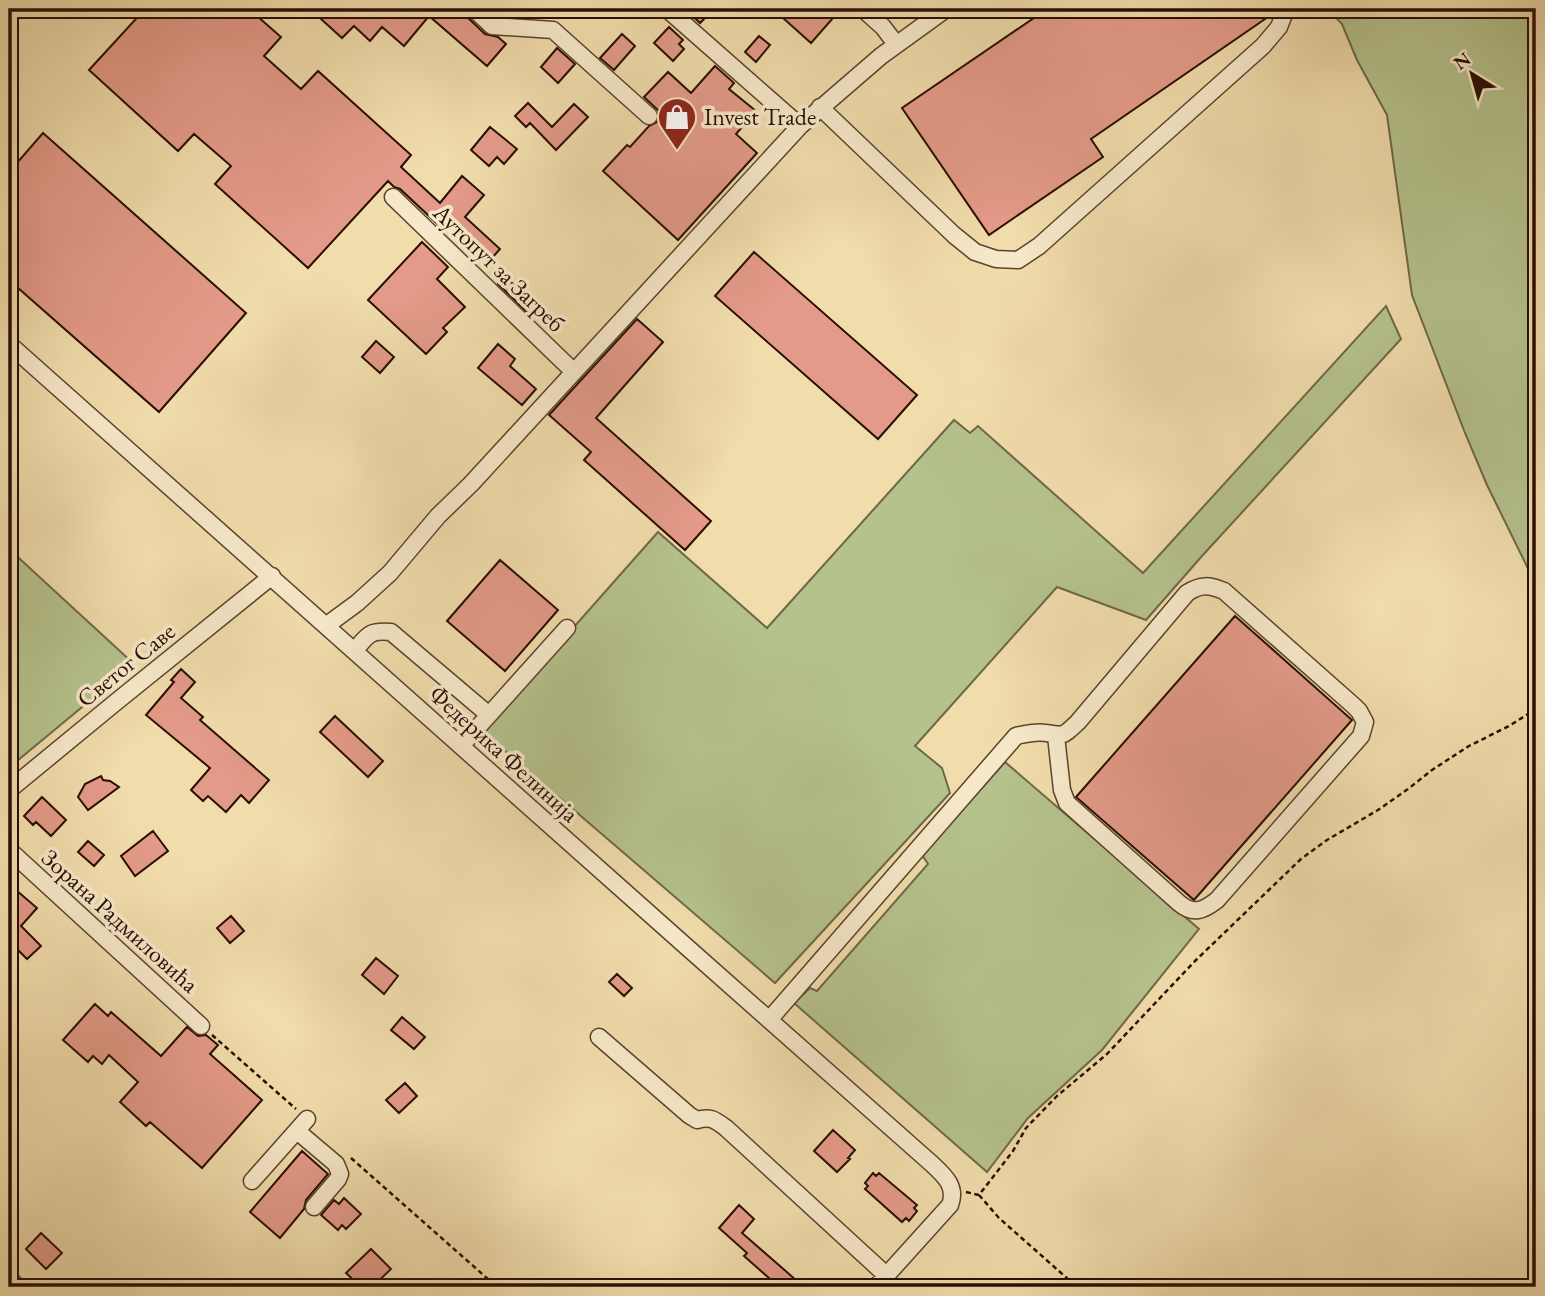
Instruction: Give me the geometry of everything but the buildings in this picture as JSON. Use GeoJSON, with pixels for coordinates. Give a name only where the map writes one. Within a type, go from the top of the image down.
{"type":"FeatureCollection","features":[{"type":"Feature","properties":{"kind":"street"},"geometry":{"type":"LineString","coordinates":[[474,9],[492,26],[553,30],[649,116]]}},
{"type":"Feature","properties":{"kind":"street"},"geometry":{"type":"LineString","coordinates":[[667,9],[800,126]]}},
{"type":"Feature","properties":{"kind":"street"},"geometry":{"type":"LineString","coordinates":[[863,9],[883,27],[896,44]]}},
{"type":"Feature","properties":{"kind":"street"},"geometry":{"type":"LineString","coordinates":[[327,625],[357,603],[390,573],[438,516],[471,484],[800,126],[896,44],[946,9]]}},
{"type":"Feature","properties":{"kind":"street"},"geometry":{"type":"LineString","coordinates":[[820,107],[975,252],[996,259],[1018,260],[1039,246],[1263,47],[1279,27],[1286,9]]}},
{"type":"Feature","properties":{"kind":"street","name":"Аутопут за Загреб"},"geometry":{"type":"LineString","coordinates":[[393,197],[574,372]]}},
{"type":"Feature","properties":{"kind":"street","name":"Федерика Фелинија"},"geometry":{"type":"LineString","coordinates":[[9,344],[932,1164],[948,1180],[951,1198]]}},
{"type":"Feature","properties":{"kind":"street","name":"Светог Саве"},"geometry":{"type":"LineString","coordinates":[[10,786],[272,576]]}},
{"type":"Feature","properties":{"kind":"street"},"geometry":{"type":"LineString","coordinates":[[769,1020],[1016,736],[1032,732],[1056,736],[1066,733],[1187,593],[1197,587],[1212,586],[1224,591],[1354,706],[1364,722],[1361,736],[1217,900],[1204,909],[1195,911],[1187,910],[1067,803],[1062,790],[1056,736]]}},
{"type":"Feature","properties":{"kind":"street"},"geometry":{"type":"LineString","coordinates":[[461,746],[567,628]]}},
{"type":"Feature","properties":{"kind":"street"},"geometry":{"type":"LineString","coordinates":[[355,650],[369,634],[377,631],[391,632],[489,715]]}},
{"type":"Feature","properties":{"kind":"street","name":"Зорана Радмиловића"},"geometry":{"type":"LineString","coordinates":[[9,850],[201,1026]]}},
{"type":"Feature","properties":{"kind":"street"},"geometry":{"type":"LineString","coordinates":[[599,1037],[690,1115],[697,1120],[706,1117],[726,1128],[881,1281],[951,1198]]}},
{"type":"Feature","properties":{"kind":"street"},"geometry":{"type":"LineString","coordinates":[[252,1181],[302,1125],[337,1164],[340,1174],[314,1207]]}},
{"type":"Feature","properties":{"kind":"street"},"geometry":{"type":"LineString","coordinates":[[9,1279],[18,1287]]}},
{"type":"Feature","properties":{"kind":"path"},"geometry":{"type":"LineString","coordinates":[[951,1198],[979,1195],[1026,1128],[1056,1096],[1107,1054],[1195,961],[1301,859],[1469,746],[1536,709]]}},
{"type":"Feature","properties":{"kind":"path"},"geometry":{"type":"LineString","coordinates":[[979,1195],[999,1218],[1077,1287]]}},
{"type":"Feature","properties":{"kind":"green space"},"geometry":{"type":"Polygon","coordinates":[[[1328,9],[1536,9],[1536,585],[1487,485],[1412,295],[1387,115],[1357,60],[1342,24],[1328,9]]]}},
{"type":"Feature","properties":{"kind":"green space"},"geometry":{"type":"Polygon","coordinates":[[[1386,306],[1401,339],[1146,620],[1057,587],[915,746],[942,768],[950,793],[775,983],[482,731],[658,532],[767,628],[954,420],[970,433],[978,426],[1143,573],[1386,306]]]}},
{"type":"Feature","properties":{"kind":"green space"},"geometry":{"type":"Polygon","coordinates":[[[9,549],[134,664],[11,766],[9,764],[9,549]]]}},
{"type":"Feature","properties":{"kind":"green space"},"geometry":{"type":"Polygon","coordinates":[[[1005,762],[1199,929],[1102,1050],[1028,1118],[987,1172],[794,1003],[810,988],[817,991],[928,864],[922,855],[1005,762]]]}},
{"type":"Feature","properties":{"kind":"place","name":"Invest Trade"},"geometry":{"type":"Point","coordinates":[677,151]}}]}
